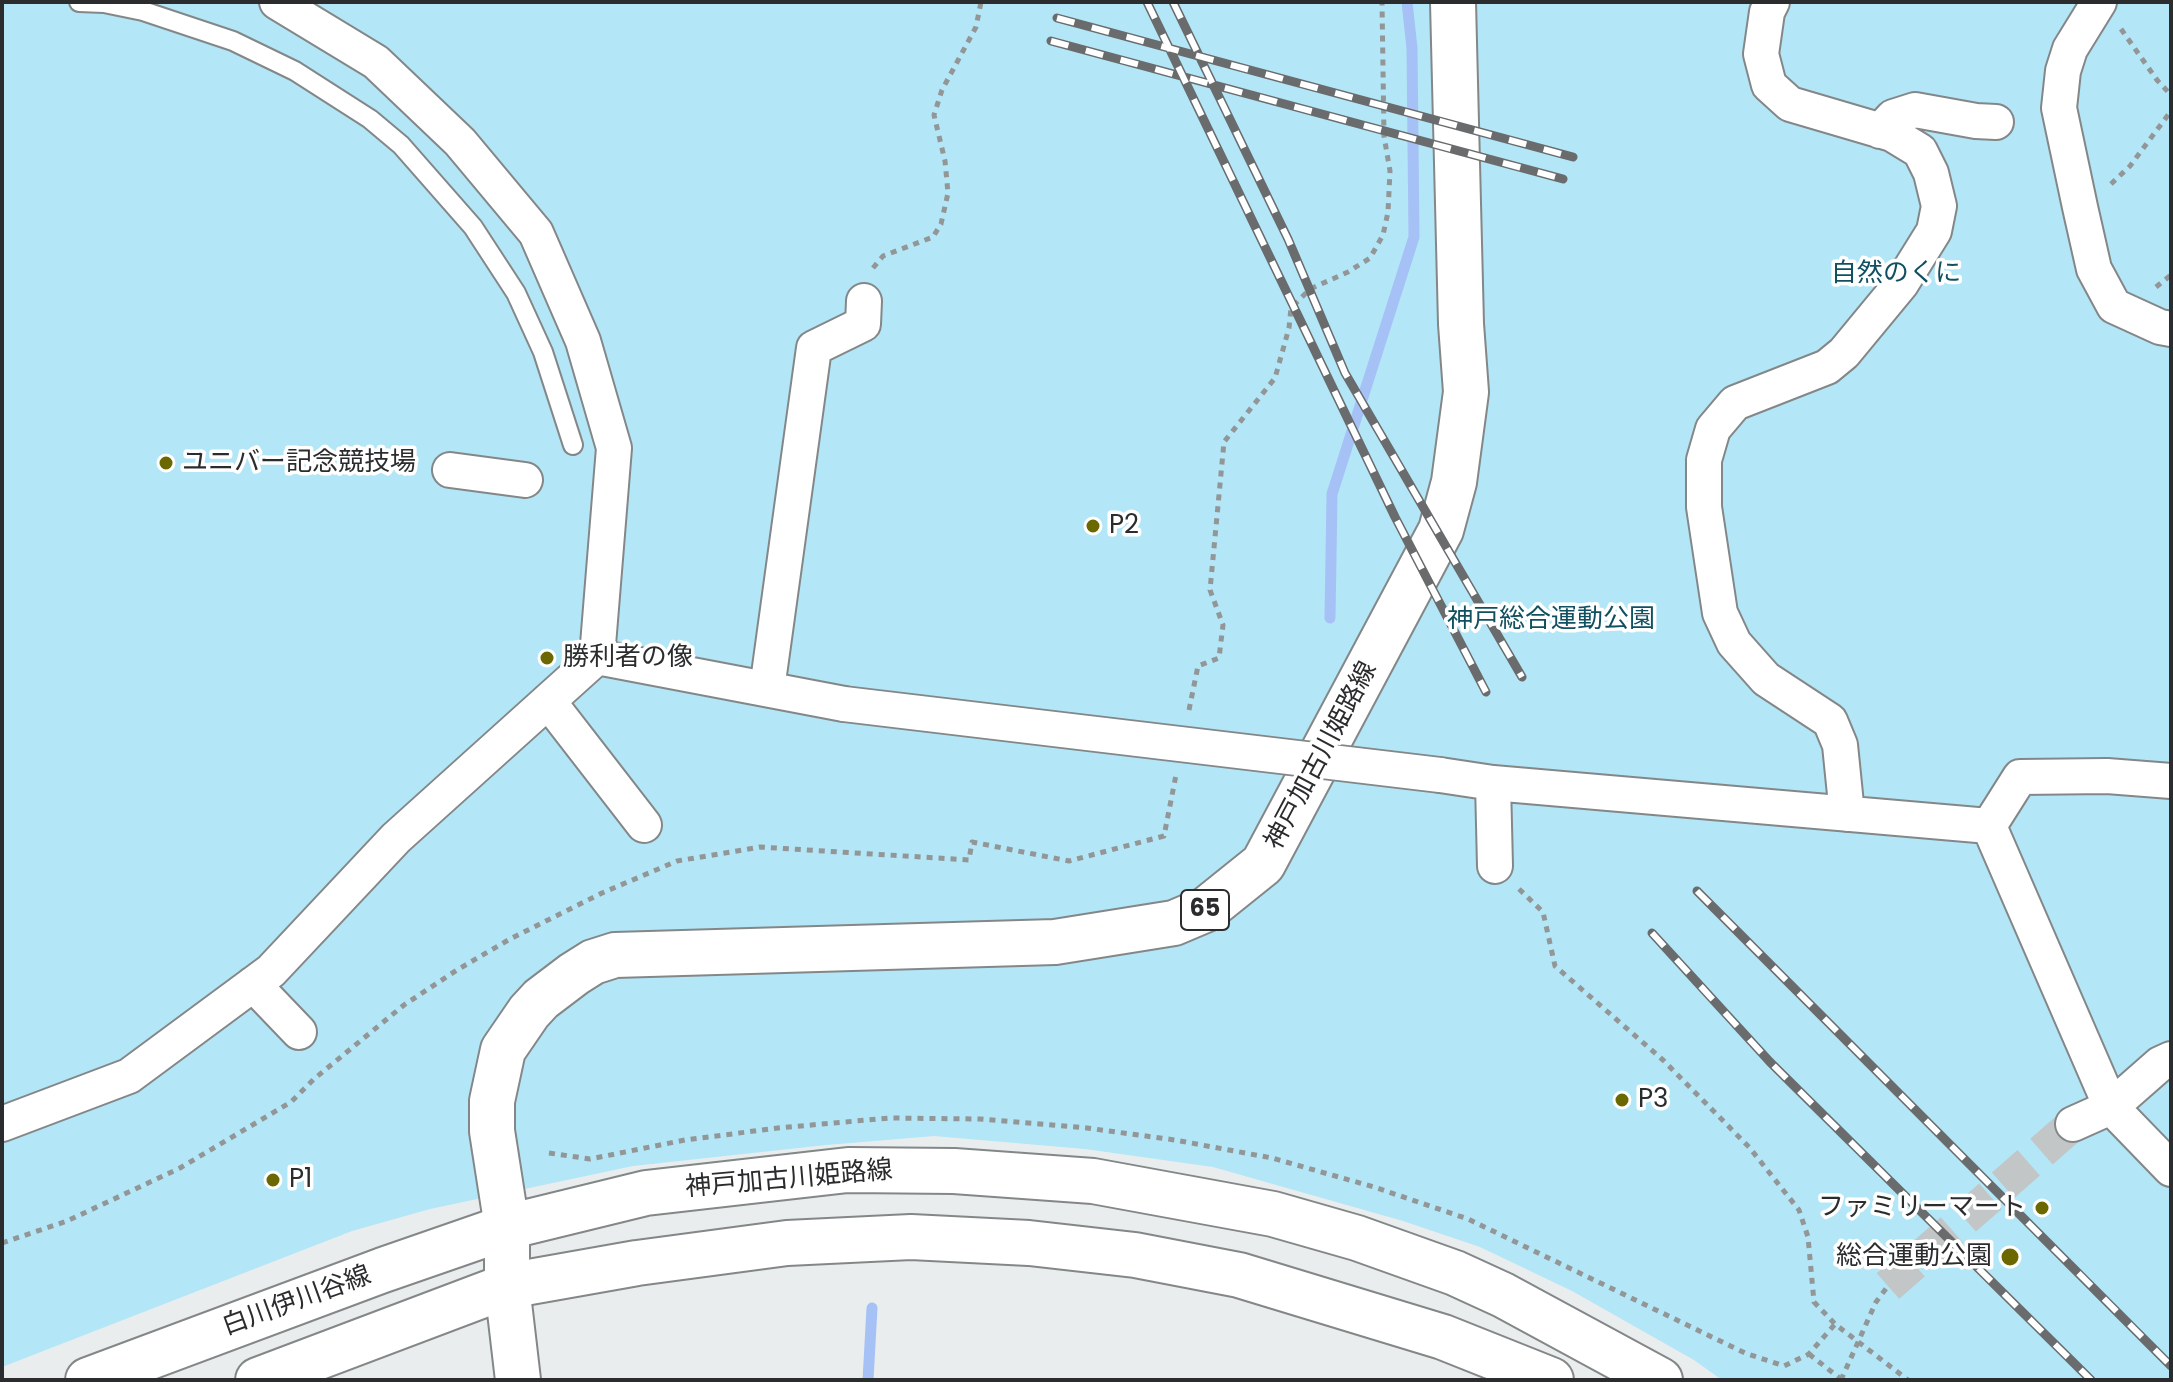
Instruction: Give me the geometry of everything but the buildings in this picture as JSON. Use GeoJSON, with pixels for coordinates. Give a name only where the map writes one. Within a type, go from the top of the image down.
{"type":"FeatureCollection","features":[{"type":"Feature","properties":{"kind":"main road","name":"神戸加古川姫路線"},"geometry":{"type":"LineString","coordinates":[[518,1380],[507,1286],[507,1227],[496,1166],[492,1101],[503,1050],[541,999],[593,962],[615,955],[1055,942],[1174,923],[1207,909],[1263,864],[1441,530],[1454,482],[1466,392],[1460,309],[1453,2]]}},
{"type":"Feature","properties":{"kind":"main road","name":"神戸加古川姫路線"},"geometry":{"type":"LineString","coordinates":[[507,1227],[646,1193],[848,1170],[954,1171],[1093,1181],[1273,1214],[1369,1242],[1455,1273],[1503,1295],[1660,1380]]}},
{"type":"Feature","properties":{"kind":"main road","name":"白川伊川谷線"},"geometry":{"type":"LineString","coordinates":[[88,1380],[507,1227]]}},
{"type":"Feature","properties":{"kind":"main road"},"geometry":{"type":"LineString","coordinates":[[258,1380],[507,1286],[637,1263],[787,1243],[911,1237],[1029,1243],[1135,1255],[1239,1275],[1430,1333],[1551,1380]]}},
{"type":"Feature","properties":{"kind":"street"},"geometry":{"type":"LineString","coordinates":[[2,1124],[129,1076],[271,971],[396,838],[597,657],[614,448],[583,341],[536,233],[460,142],[376,62],[277,2]]}},
{"type":"Feature","properties":{"kind":"street"},"geometry":{"type":"LineString","coordinates":[[1772,2],[1767,12],[1761,54],[1769,85],[1790,104],[1892,134],[1920,151],[1931,173],[1939,206],[1934,231],[1901,284],[1844,353],[1827,367],[1735,403],[1713,429],[1704,460],[1704,507],[1720,613],[1734,643],[1766,679],[1830,721],[1840,745],[1847,814]]}},
{"type":"Feature","properties":{"kind":"street"},"geometry":{"type":"LineString","coordinates":[[2107,11],[2070,49],[2063,71],[2059,108],[2094,269],[2114,306],[2171,329]]}},
{"type":"Feature","properties":{"kind":"street"},"geometry":{"type":"LineString","coordinates":[[1880,131],[1893,117],[1915,110],[1996,122]]}},
{"type":"Feature","properties":{"kind":"street"},"geometry":{"type":"LineString","coordinates":[[767,689],[814,348],[863,324],[864,301]]}},
{"type":"Feature","properties":{"kind":"street"},"geometry":{"type":"LineString","coordinates":[[450,470],[525,480]]}},
{"type":"Feature","properties":{"kind":"street"},"geometry":{"type":"LineString","coordinates":[[597,657],[844,704],[1493,783],[1989,826]]}},
{"type":"Feature","properties":{"kind":"street"},"geometry":{"type":"LineString","coordinates":[[548,701],[644,825]]}},
{"type":"Feature","properties":{"kind":"street"},"geometry":{"type":"LineString","coordinates":[[1989,826],[2020,777],[2107,776],[2171,781]]}},
{"type":"Feature","properties":{"kind":"street"},"geometry":{"type":"LineString","coordinates":[[1493,783],[1495,866]]}},
{"type":"Feature","properties":{"kind":"street"},"geometry":{"type":"LineString","coordinates":[[1989,826],[2111,1107],[2171,1169]]}},
{"type":"Feature","properties":{"kind":"street"},"geometry":{"type":"LineString","coordinates":[[253,984],[299,1032]]}},
{"type":"Feature","properties":{"kind":"street"},"geometry":{"type":"LineString","coordinates":[[2073,1124],[2111,1107],[2160,1064],[2171,1059]]}},
{"type":"Feature","properties":{"kind":"lane"},"geometry":{"type":"LineString","coordinates":[[79,2],[104,3],[143,11],[233,41],[295,71],[370,119],[401,145],[473,227],[516,293],[543,352],[573,445]]}},
{"type":"Feature","properties":{"kind":"path"},"geometry":{"type":"LineString","coordinates":[[864,301],[871,270],[883,256],[933,237],[941,224],[948,193],[945,161],[934,115],[942,90],[976,27],[981,2]]}},
{"type":"Feature","properties":{"kind":"path"},"geometry":{"type":"LineString","coordinates":[[1224,442],[1275,378],[1289,328],[1291,308],[1310,289],[1370,258],[1383,235],[1388,212],[1390,171],[1384,136],[1382,2]]}},
{"type":"Feature","properties":{"kind":"path"},"geometry":{"type":"LineString","coordinates":[[2107,11],[2171,95]]}},
{"type":"Feature","properties":{"kind":"path"},"geometry":{"type":"LineString","coordinates":[[2080,207],[2094,201],[2130,166],[2171,111]]}},
{"type":"Feature","properties":{"kind":"path"},"geometry":{"type":"LineString","coordinates":[[2,1243],[67,1221],[180,1168],[291,1102],[314,1079],[404,1005],[457,970],[510,939],[602,893],[677,861],[760,847],[969,860]]}},
{"type":"Feature","properties":{"kind":"path"},"geometry":{"type":"LineString","coordinates":[[1495,866],[1543,912],[1555,966],[1663,1060],[1749,1147],[1799,1210],[1808,1237],[1814,1302],[1835,1324],[1908,1380]]}},
{"type":"Feature","properties":{"kind":"path"},"geometry":{"type":"LineString","coordinates":[[1809,1354],[1842,1380],[1876,1302],[1888,1286]]}},
{"type":"Feature","properties":{"kind":"green space","name":"神戸総合運動公園"},"geometry":{"type":"Polygon","coordinates":[[[2,2],[2171,2],[2171,1380],[1722,1380],[1694,1360],[1572,1291],[1480,1247],[1403,1221],[1213,1167],[1085,1149],[934,1136],[633,1166],[430,1209],[352,1231],[2,1367],[2,2]]]}},
{"type":"Feature","properties":{"kind":"waterway"},"geometry":{"type":"LineString","coordinates":[[1330,618],[1332,494],[1414,237],[1412,48],[1407,2]]}},
{"type":"Feature","properties":{"kind":"waterway"},"geometry":{"type":"LineString","coordinates":[[868,1380],[872,1308]]}},
{"type":"Feature","properties":{"kind":"tunnel"},"geometry":{"type":"LineString","coordinates":[[1888,1286],[2073,1124]]}},
{"type":"Feature","properties":{"kind":"railway"},"geometry":{"type":"LineString","coordinates":[[1147,2],[1395,517],[1486,692]]}},
{"type":"Feature","properties":{"kind":"railway"},"geometry":{"type":"LineString","coordinates":[[1173,2],[1288,239],[1345,373],[1522,677]]}},
{"type":"Feature","properties":{"kind":"railway"},"geometry":{"type":"LineString","coordinates":[[1057,18],[1573,157]]}},
{"type":"Feature","properties":{"kind":"railway"},"geometry":{"type":"LineString","coordinates":[[1051,41],[1563,179]]}},
{"type":"Feature","properties":{"kind":"railway"},"geometry":{"type":"LineString","coordinates":[[1697,891],[2171,1366]]}},
{"type":"Feature","properties":{"kind":"railway"},"geometry":{"type":"LineString","coordinates":[[1652,933],[1770,1062],[2091,1380]]}},
{"type":"Feature","properties":{"kind":"place","name":"ユニバー記念競技場"},"geometry":{"type":"Point","coordinates":[166,463]}},
{"type":"Feature","properties":{"kind":"place","name":"P2"},"geometry":{"type":"Point","coordinates":[1093,526]}},
{"type":"Feature","properties":{"kind":"place","name":"勝利者の像"},"geometry":{"type":"Point","coordinates":[547,658]}},
{"type":"Feature","properties":{"kind":"place","name":"P3"},"geometry":{"type":"Point","coordinates":[1622,1100]}},
{"type":"Feature","properties":{"kind":"place","name":"P1"},"geometry":{"type":"Point","coordinates":[273,1180]}},
{"type":"Feature","properties":{"kind":"place","name":"ファミリーマート"},"geometry":{"type":"Point","coordinates":[2042,1208]}},
{"type":"Feature","properties":{"kind":"place","name":"総合運動公園"},"geometry":{"type":"Point","coordinates":[2010,1257]}},
{"type":"Feature","properties":{"kind":"park label","name":"自然のくに"},"geometry":{"type":"Point","coordinates":[1896,274]}}]}
